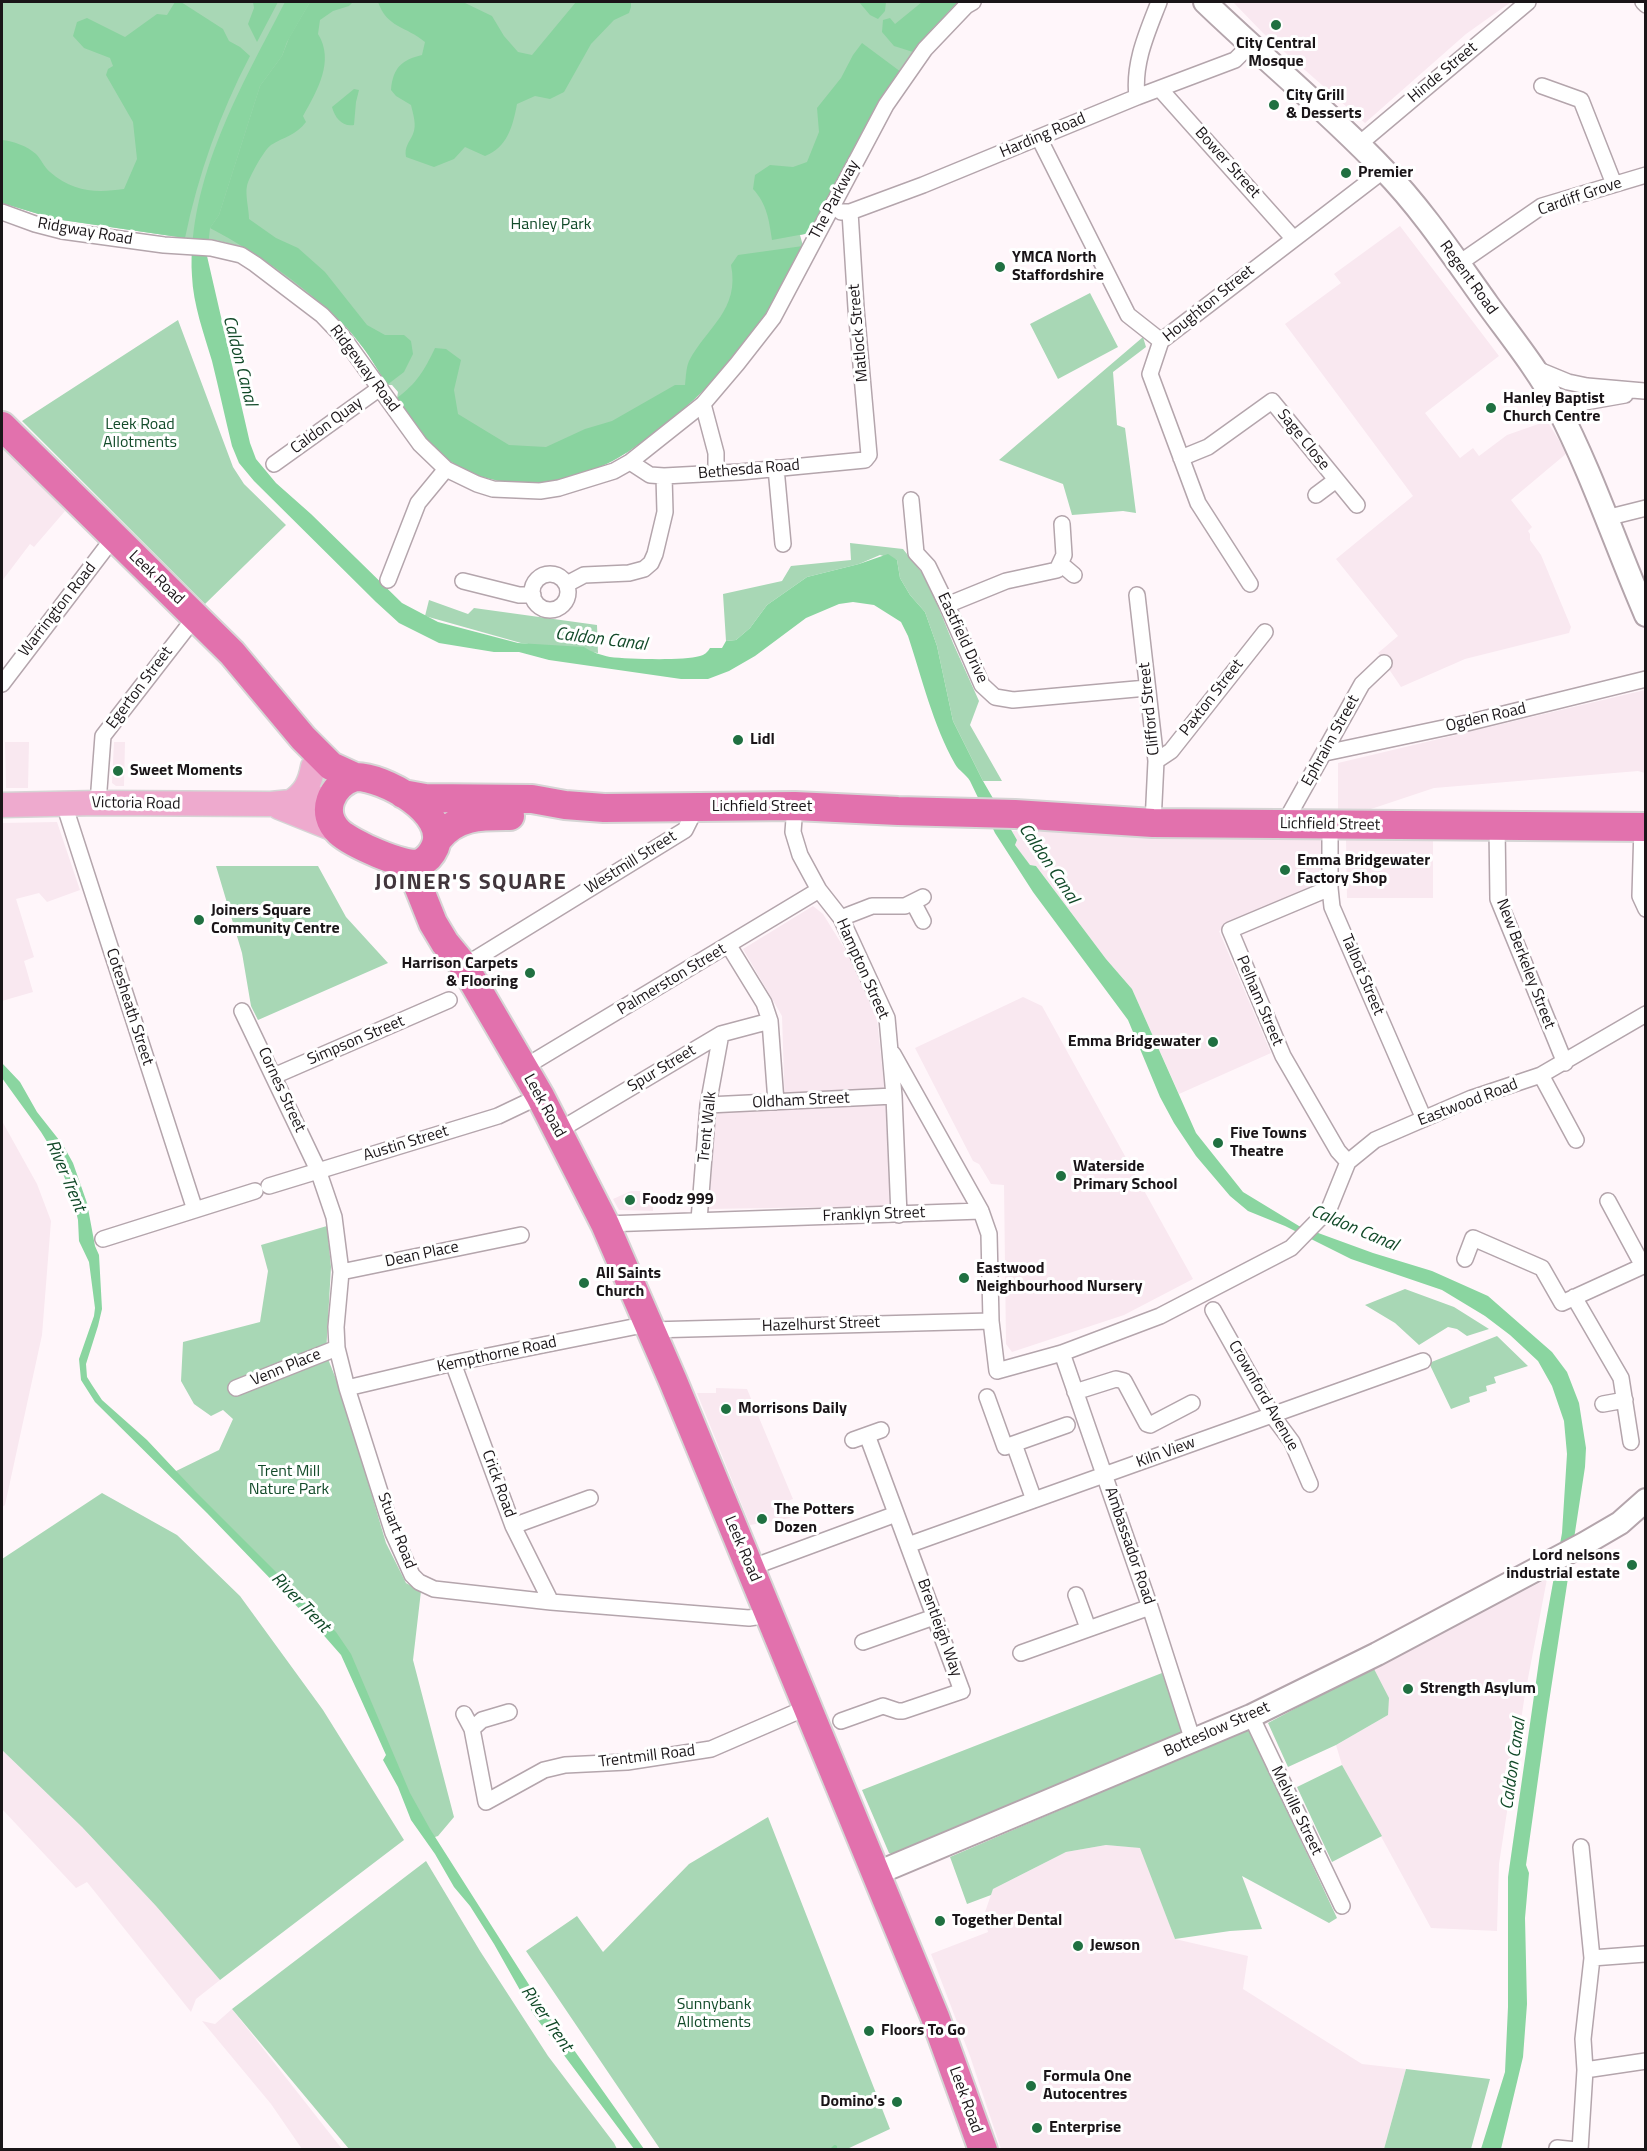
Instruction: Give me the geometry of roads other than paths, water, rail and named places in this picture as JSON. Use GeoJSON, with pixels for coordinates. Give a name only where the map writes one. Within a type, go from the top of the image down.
{"type":"FeatureCollection","features":[{"type":"Feature","properties":{"kind":"highway","name":"Leek Road"},"geometry":{"type":"LineString","coordinates":[[2,426],[196,616],[231,653],[303,738],[331,766],[355,777],[378,782],[403,794],[433,819],[437,826],[433,860],[458,938],[464,966]]}},
{"type":"Feature","properties":{"kind":"highway","name":"Leek Road"},"geometry":{"type":"LineString","coordinates":[[303,738],[313,767],[331,797]]}},
{"type":"Feature","properties":{"kind":"highway"},"geometry":{"type":"LineString","coordinates":[[355,777],[343,783],[331,797],[329,814],[339,831],[365,846],[406,863]]}},
{"type":"Feature","properties":{"kind":"highway","name":"Lichfield Street"},"geometry":{"type":"LineString","coordinates":[[403,794],[425,798],[532,799],[565,805],[604,808],[795,806],[1015,814],[1154,823],[1644,827]]}},
{"type":"Feature","properties":{"kind":"highway","name":"Lichfield Street"},"geometry":{"type":"LineString","coordinates":[[406,863],[423,862],[449,828],[461,821],[475,816],[534,813],[565,805]]}},
{"type":"Feature","properties":{"kind":"highway","name":"Leek Road"},"geometry":{"type":"LineString","coordinates":[[406,863],[413,873],[433,923],[445,943],[464,966],[540,1096],[605,1224],[808,1707],[935,2017],[983,2150]]}},
{"type":"Feature","properties":{"kind":"main road"},"geometry":{"type":"LineString","coordinates":[[281,803],[307,788],[313,767]]}},
{"type":"Feature","properties":{"kind":"main road","name":"Victoria Road"},"geometry":{"type":"LineString","coordinates":[[2,805],[281,803],[331,797]]}},
{"type":"Feature","properties":{"kind":"main road","name":"Victoria Road"},"geometry":{"type":"LineString","coordinates":[[281,803],[297,813],[339,831]]}},
{"type":"Feature","properties":{"kind":"street","name":"The Parkway"},"geometry":{"type":"LineString","coordinates":[[477,484],[493,489],[540,491],[595,478],[630,462],[704,404],[773,318],[886,105],[925,49],[966,6],[973,2]]}},
{"type":"Feature","properties":{"kind":"street"},"geometry":{"type":"LineString","coordinates":[[1137,97],[1135,82],[1139,57],[1159,2]]}},
{"type":"Feature","properties":{"kind":"street","name":"Regent Road"},"geometry":{"type":"LineString","coordinates":[[1205,2],[1311,99],[1384,170],[1420,213],[1534,368],[1557,406],[1646,615]]}},
{"type":"Feature","properties":{"kind":"street","name":"Hinde Street"},"geometry":{"type":"LineString","coordinates":[[1358,145],[1528,2]]}},
{"type":"Feature","properties":{"kind":"street","name":"Harding Road"},"geometry":{"type":"LineString","coordinates":[[830,212],[850,212],[923,185],[1137,97],[1234,60],[1250,45]]}},
{"type":"Feature","properties":{"kind":"street"},"geometry":{"type":"LineString","coordinates":[[1542,86],[1581,100],[1614,184]]}},
{"type":"Feature","properties":{"kind":"street","name":"Bower Street"},"geometry":{"type":"LineString","coordinates":[[1160,89],[1293,238]]}},
{"type":"Feature","properties":{"kind":"street"},"geometry":{"type":"LineString","coordinates":[[1040,138],[1128,315],[1161,340]]}},
{"type":"Feature","properties":{"kind":"street","name":"Houghton Street"},"geometry":{"type":"LineString","coordinates":[[1250,584],[1198,503],[1150,374],[1161,340],[1384,170]]}},
{"type":"Feature","properties":{"kind":"street","name":"Cardiff Grove"},"geometry":{"type":"LineString","coordinates":[[1458,264],[1542,206],[1646,175]]}},
{"type":"Feature","properties":{"kind":"street","name":"Ridgway Road"},"geometry":{"type":"LineString","coordinates":[[2,212],[62,231],[211,248]]}},
{"type":"Feature","properties":{"kind":"street","name":"Matlock Street"},"geometry":{"type":"LineString","coordinates":[[850,212],[869,455]]}},
{"type":"Feature","properties":{"kind":"street","name":"Ridgeway Road"},"geometry":{"type":"LineString","coordinates":[[211,248],[241,255],[322,315],[342,336],[420,444],[446,469],[477,484]]}},
{"type":"Feature","properties":{"kind":"street"},"geometry":{"type":"LineString","coordinates":[[1534,368],[1568,382],[1645,391]]}},
{"type":"Feature","properties":{"kind":"street","name":"Caldon Quay"},"geometry":{"type":"LineString","coordinates":[[274,464],[380,388]]}},
{"type":"Feature","properties":{"kind":"street"},"geometry":{"type":"LineString","coordinates":[[1557,406],[1645,391]]}},
{"type":"Feature","properties":{"kind":"street","name":"Sage Close"},"geometry":{"type":"LineString","coordinates":[[1181,458],[1208,447],[1272,401],[1357,505]]}},
{"type":"Feature","properties":{"kind":"street"},"geometry":{"type":"LineString","coordinates":[[704,404],[716,453],[716,473]]}},
{"type":"Feature","properties":{"kind":"street","name":"Bethesda Road"},"geometry":{"type":"LineString","coordinates":[[630,462],[650,475],[664,477],[866,460],[869,455]]}},
{"type":"Feature","properties":{"kind":"street"},"geometry":{"type":"LineString","coordinates":[[776,468],[783,544]]}},
{"type":"Feature","properties":{"kind":"street"},"geometry":{"type":"LineString","coordinates":[[388,580],[418,503],[446,469]]}},
{"type":"Feature","properties":{"kind":"street"},"geometry":{"type":"LineString","coordinates":[[567,584],[584,575],[629,573],[644,569],[651,563],[664,519],[664,477]]}},
{"type":"Feature","properties":{"kind":"street"},"geometry":{"type":"LineString","coordinates":[[1316,495],[1336,480]]}},
{"type":"Feature","properties":{"kind":"street","name":"Eastfield Drive"},"geometry":{"type":"LineString","coordinates":[[910,500],[916,553],[928,567],[948,605],[982,685],[995,697],[1013,700],[1147,688]]}},
{"type":"Feature","properties":{"kind":"street"},"geometry":{"type":"LineString","coordinates":[[1606,518],[1646,508]]}},
{"type":"Feature","properties":{"kind":"street"},"geometry":{"type":"LineString","coordinates":[[948,605],[1006,581],[1057,570],[1064,555],[1062,524]]}},
{"type":"Feature","properties":{"kind":"street","name":"Warrington Road"},"geometry":{"type":"LineString","coordinates":[[2,684],[114,537]]}},
{"type":"Feature","properties":{"kind":"street"},"geometry":{"type":"LineString","coordinates":[[1060,564],[1074,575]]}},
{"type":"Feature","properties":{"kind":"street"},"geometry":{"type":"LineString","coordinates":[[547,574],[558,576],[567,584],[566,602],[556,609],[544,609],[535,601],[532,590],[537,580],[547,574]]}},
{"type":"Feature","properties":{"kind":"street"},"geometry":{"type":"LineString","coordinates":[[463,581],[519,595],[533,595]]}},
{"type":"Feature","properties":{"kind":"street","name":"Clifford Street"},"geometry":{"type":"LineString","coordinates":[[1137,595],[1156,761],[1154,823]]}},
{"type":"Feature","properties":{"kind":"street","name":"Egerton Street"},"geometry":{"type":"LineString","coordinates":[[98,803],[103,736],[196,616]]}},
{"type":"Feature","properties":{"kind":"street","name":"Paxton Street"},"geometry":{"type":"LineString","coordinates":[[1156,761],[1171,751],[1265,632]]}},
{"type":"Feature","properties":{"kind":"street","name":"Ephraim Street"},"geometry":{"type":"LineString","coordinates":[[1284,824],[1362,684],[1384,663]]}},
{"type":"Feature","properties":{"kind":"street","name":"Ogden Road"},"geometry":{"type":"LineString","coordinates":[[1325,753],[1467,723],[1646,679]]}},
{"type":"Feature","properties":{"kind":"street","name":"Cotesheath Street"},"geometry":{"type":"LineString","coordinates":[[64,804],[195,1210]]}},
{"type":"Feature","properties":{"kind":"street","name":"Hampton Street"},"geometry":{"type":"LineString","coordinates":[[795,806],[793,832],[800,855],[819,891],[841,918],[886,1018],[894,1096],[899,1215]]}},
{"type":"Feature","properties":{"kind":"street","name":"Westmill Street"},"geometry":{"type":"LineString","coordinates":[[464,966],[686,830],[696,808]]}},
{"type":"Feature","properties":{"kind":"street","name":"Talbot Street"},"geometry":{"type":"LineString","coordinates":[[1330,825],[1332,906],[1424,1119]]}},
{"type":"Feature","properties":{"kind":"street","name":"New Berkeley Street"},"geometry":{"type":"LineString","coordinates":[[1497,826],[1498,899],[1565,1063]]}},
{"type":"Feature","properties":{"kind":"street"},"geometry":{"type":"LineString","coordinates":[[1644,827],[1640,896],[1646,909]]}},
{"type":"Feature","properties":{"kind":"street","name":"Pelham Street"},"geometry":{"type":"LineString","coordinates":[[1330,888],[1230,930],[1283,1056],[1338,1151],[1348,1162]]}},
{"type":"Feature","properties":{"kind":"street","name":"Palmerston Street"},"geometry":{"type":"LineString","coordinates":[[523,1068],[819,891]]}},
{"type":"Feature","properties":{"kind":"street"},"geometry":{"type":"LineString","coordinates":[[841,918],[872,906],[905,906],[918,899],[923,921]]}},
{"type":"Feature","properties":{"kind":"street"},"geometry":{"type":"LineString","coordinates":[[729,946],[764,1003],[770,1021],[776,1102]]}},
{"type":"Feature","properties":{"kind":"street","name":"Simpson Street"},"geometry":{"type":"LineString","coordinates":[[274,1076],[443,1008]]}},
{"type":"Feature","properties":{"kind":"street","name":"Cornes Street"},"geometry":{"type":"LineString","coordinates":[[242,1011],[318,1170]]}},
{"type":"Feature","properties":{"kind":"street","name":"Eastwood Road"},"geometry":{"type":"LineString","coordinates":[[1062,1353],[1160,1316],[1291,1248],[1329,1209],[1348,1162],[1375,1140],[1472,1098],[1541,1075],[1646,1014]]}},
{"type":"Feature","properties":{"kind":"street","name":"Spur Street"},"geometry":{"type":"LineString","coordinates":[[558,1131],[721,1034],[770,1021]]}},
{"type":"Feature","properties":{"kind":"street","name":"Trent Walk"},"geometry":{"type":"LineString","coordinates":[[699,1220],[708,1105],[721,1034]]}},
{"type":"Feature","properties":{"kind":"street"},"geometry":{"type":"LineString","coordinates":[[890,1049],[981,1211],[989,1234],[992,1321],[997,1371],[1062,1353]]}},
{"type":"Feature","properties":{"kind":"street"},"geometry":{"type":"LineString","coordinates":[[1541,1075],[1576,1140]]}},
{"type":"Feature","properties":{"kind":"street","name":"Austin Street"},"geometry":{"type":"LineString","coordinates":[[103,1239],[318,1170],[498,1116],[540,1096]]}},
{"type":"Feature","properties":{"kind":"street","name":"Oldham Street"},"geometry":{"type":"LineString","coordinates":[[708,1105],[894,1096]]}},
{"type":"Feature","properties":{"kind":"street","name":"Stuart Road"},"geometry":{"type":"LineString","coordinates":[[318,1170],[336,1223],[340,1272],[336,1327],[337,1348],[347,1388],[393,1533],[412,1575],[419,1582],[434,1589],[551,1602],[749,1618],[769,1615]]}},
{"type":"Feature","properties":{"kind":"street"},"geometry":{"type":"LineString","coordinates":[[1568,1300],[1644,1265],[1608,1201]]}},
{"type":"Feature","properties":{"kind":"street","name":"Franklyn Street"},"geometry":{"type":"LineString","coordinates":[[605,1224],[981,1211]]}},
{"type":"Feature","properties":{"kind":"street","name":"Dean Place"},"geometry":{"type":"LineString","coordinates":[[340,1272],[506,1246],[521,1235]]}},
{"type":"Feature","properties":{"kind":"street"},"geometry":{"type":"LineString","coordinates":[[1465,1259],[1473,1238],[1542,1268],[1568,1300],[1621,1378],[1631,1442]]}},
{"type":"Feature","properties":{"kind":"street","name":"Crownford Avenue"},"geometry":{"type":"LineString","coordinates":[[1213,1310],[1272,1415],[1292,1442],[1310,1484]]}},
{"type":"Feature","properties":{"kind":"street","name":"Hazelhurst Street"},"geometry":{"type":"LineString","coordinates":[[649,1327],[992,1321]]}},
{"type":"Feature","properties":{"kind":"street","name":"Kempthorne Road"},"geometry":{"type":"LineString","coordinates":[[347,1388],[453,1363],[649,1327]]}},
{"type":"Feature","properties":{"kind":"street","name":"Venn Place"},"geometry":{"type":"LineString","coordinates":[[236,1388],[337,1348]]}},
{"type":"Feature","properties":{"kind":"street","name":"Ambassador Road"},"geometry":{"type":"LineString","coordinates":[[1062,1353],[1150,1607],[1193,1741]]}},
{"type":"Feature","properties":{"kind":"street","name":"Kiln View"},"geometry":{"type":"LineString","coordinates":[[908,1545],[1423,1361]]}},
{"type":"Feature","properties":{"kind":"street","name":"Crick Road"},"geometry":{"type":"LineString","coordinates":[[453,1363],[513,1526],[551,1602]]}},
{"type":"Feature","properties":{"kind":"street"},"geometry":{"type":"LineString","coordinates":[[1075,1392],[1116,1379],[1124,1382],[1147,1424],[1150,1425],[1192,1403]]}},
{"type":"Feature","properties":{"kind":"street"},"geometry":{"type":"LineString","coordinates":[[987,1396],[1005,1447],[1067,1425]]}},
{"type":"Feature","properties":{"kind":"street"},"geometry":{"type":"LineString","coordinates":[[1602,1404],[1625,1400]]}},
{"type":"Feature","properties":{"kind":"street","name":"Brentleigh Way"},"geometry":{"type":"LineString","coordinates":[[841,1721],[883,1706],[903,1711],[962,1691],[867,1435]]}},
{"type":"Feature","properties":{"kind":"street"},"geometry":{"type":"LineString","coordinates":[[1014,1444],[1034,1500]]}},
{"type":"Feature","properties":{"kind":"street"},"geometry":{"type":"LineString","coordinates":[[513,1526],[590,1498]]}},
{"type":"Feature","properties":{"kind":"street","name":"Botteslow Street"},"geometry":{"type":"LineString","coordinates":[[875,1874],[1251,1716],[1377,1654],[1584,1544],[1620,1523],[1646,1500]]}},
{"type":"Feature","properties":{"kind":"street"},"geometry":{"type":"LineString","coordinates":[[750,1568],[896,1514]]}},
{"type":"Feature","properties":{"kind":"street"},"geometry":{"type":"LineString","coordinates":[[1076,1595],[1088,1628]]}},
{"type":"Feature","properties":{"kind":"street"},"geometry":{"type":"LineString","coordinates":[[1021,1653],[1150,1607]]}},
{"type":"Feature","properties":{"kind":"street"},"geometry":{"type":"LineString","coordinates":[[863,1642],[934,1617]]}},
{"type":"Feature","properties":{"kind":"street","name":"Trentmill Road"},"geometry":{"type":"LineString","coordinates":[[472,1729],[486,1802],[543,1770],[565,1765],[627,1762],[711,1749],[808,1707]]}},
{"type":"Feature","properties":{"kind":"street"},"geometry":{"type":"LineString","coordinates":[[464,1714],[472,1729],[483,1720],[509,1712]]}},
{"type":"Feature","properties":{"kind":"street","name":"Melville Street"},"geometry":{"type":"LineString","coordinates":[[1251,1716],[1342,1906]]}},
{"type":"Feature","properties":{"kind":"street"},"geometry":{"type":"LineString","coordinates":[[1557,2148],[1579,2150],[1585,2070],[1583,2039],[1592,1958],[1581,1848]]}},
{"type":"Feature","properties":{"kind":"street"},"geometry":{"type":"LineString","coordinates":[[1592,1958],[1645,1954]]}},
{"type":"Feature","properties":{"kind":"street"},"geometry":{"type":"LineString","coordinates":[[1585,2070],[1646,2061]]}},
{"type":"Feature","properties":{"kind":"water"},"geometry":{"type":"Polygon","coordinates":[[[285,2],[310,2],[287,42],[282,56],[260,86],[219,215],[210,228],[207,256],[250,443],[256,459],[276,483],[402,603],[438,622],[518,643],[584,647],[610,657],[669,659],[701,656],[710,648],[722,648],[726,641],[736,640],[750,628],[767,605],[807,577],[888,554],[897,560],[900,578],[910,595],[925,612],[937,646],[953,721],[983,781],[1017,840],[1015,845],[1030,865],[1036,866],[1106,959],[1132,989],[1196,1133],[1243,1192],[1299,1226],[1373,1253],[1432,1271],[1488,1296],[1552,1352],[1567,1372],[1579,1403],[1586,1448],[1585,1467],[1526,1865],[1529,1873],[1525,1918],[1527,2004],[1523,2057],[1501,2149],[1481,2149],[1505,2072],[1508,2007],[1508,1877],[1540,1654],[1562,1533],[1567,1454],[1564,1421],[1552,1386],[1538,1361],[1485,1316],[1442,1290],[1351,1259],[1285,1226],[1248,1211],[1230,1196],[1196,1156],[1174,1123],[1160,1097],[1128,1020],[1033,892],[995,833],[967,776],[955,764],[934,717],[908,636],[901,622],[874,605],[853,602],[839,604],[806,618],[755,656],[729,671],[708,679],[681,679],[549,660],[519,652],[494,652],[439,643],[399,623],[254,481],[239,463],[232,446],[212,361],[199,319],[192,276],[193,240],[198,204],[220,134],[285,2]]]}},
{"type":"Feature","properties":{"kind":"water","name":"River Trent"},"geometry":{"type":"Polygon","coordinates":[[[2,1063],[20,1082],[37,1112],[63,1145],[73,1163],[87,1203],[95,1246],[99,1255],[102,1309],[86,1364],[87,1377],[102,1400],[147,1440],[336,1632],[351,1654],[410,1793],[430,1829],[540,2002],[644,2149],[634,2149],[534,2015],[494,1944],[411,1820],[398,1787],[383,1760],[386,1755],[341,1655],[207,1513],[95,1402],[81,1380],[79,1359],[95,1308],[89,1262],[79,1241],[78,1220],[72,1195],[54,1153],[2,1078],[2,1063]]]}},
{"type":"Feature","properties":{"kind":"waterway"},"geometry":{"type":"LineString","coordinates":[[832,2150],[835,2147]]}},
{"type":"Feature","properties":{"kind":"place","name":"City Central Mosque"},"geometry":{"type":"Point","coordinates":[1276,25]}},
{"type":"Feature","properties":{"kind":"place","name":"City Grill & Desserts"},"geometry":{"type":"Point","coordinates":[1274,105]}},
{"type":"Feature","properties":{"kind":"place","name":"Premier"},"geometry":{"type":"Point","coordinates":[1346,173]}},
{"type":"Feature","properties":{"kind":"place","name":"YMCA North Staffordshire"},"geometry":{"type":"Point","coordinates":[1000,267]}},
{"type":"Feature","properties":{"kind":"place","name":"Hanley Baptist Church Centre"},"geometry":{"type":"Point","coordinates":[1491,408]}},
{"type":"Feature","properties":{"kind":"place","name":"Lidl"},"geometry":{"type":"Point","coordinates":[738,740]}},
{"type":"Feature","properties":{"kind":"place","name":"Sweet Moments"},"geometry":{"type":"Point","coordinates":[118,771]}},
{"type":"Feature","properties":{"kind":"place","name":"Emma Bridgewater Factory Shop"},"geometry":{"type":"Point","coordinates":[1285,870]}},
{"type":"Feature","properties":{"kind":"place","name":"Joiners Square Community Centre"},"geometry":{"type":"Point","coordinates":[199,920]}},
{"type":"Feature","properties":{"kind":"place","name":"Harrison Carpets & Flooring"},"geometry":{"type":"Point","coordinates":[530,973]}},
{"type":"Feature","properties":{"kind":"place","name":"Emma Bridgewater"},"geometry":{"type":"Point","coordinates":[1213,1042]}},
{"type":"Feature","properties":{"kind":"place","name":"Five Towns Theatre"},"geometry":{"type":"Point","coordinates":[1218,1143]}},
{"type":"Feature","properties":{"kind":"place","name":"Waterside Primary School"},"geometry":{"type":"Point","coordinates":[1061,1176]}},
{"type":"Feature","properties":{"kind":"place","name":"Foodz 999"},"geometry":{"type":"Point","coordinates":[630,1200]}},
{"type":"Feature","properties":{"kind":"place","name":"Eastwood Neighbourhood Nursery"},"geometry":{"type":"Point","coordinates":[964,1278]}},
{"type":"Feature","properties":{"kind":"place","name":"All Saints Church"},"geometry":{"type":"Point","coordinates":[584,1283]}},
{"type":"Feature","properties":{"kind":"place","name":"Morrisons Daily"},"geometry":{"type":"Point","coordinates":[726,1409]}},
{"type":"Feature","properties":{"kind":"place","name":"The Potters Dozen"},"geometry":{"type":"Point","coordinates":[762,1519]}},
{"type":"Feature","properties":{"kind":"place","name":"Lord nelsons industrial estate"},"geometry":{"type":"Point","coordinates":[1632,1565]}},
{"type":"Feature","properties":{"kind":"place","name":"Strength Asylum"},"geometry":{"type":"Point","coordinates":[1408,1689]}},
{"type":"Feature","properties":{"kind":"place","name":"Together Dental"},"geometry":{"type":"Point","coordinates":[940,1921]}},
{"type":"Feature","properties":{"kind":"place","name":"Jewson"},"geometry":{"type":"Point","coordinates":[1078,1946]}},
{"type":"Feature","properties":{"kind":"place","name":"Floors To Go"},"geometry":{"type":"Point","coordinates":[869,2031]}},
{"type":"Feature","properties":{"kind":"place","name":"Formula One Autocentres"},"geometry":{"type":"Point","coordinates":[1031,2086]}},
{"type":"Feature","properties":{"kind":"place","name":"Domino's"},"geometry":{"type":"Point","coordinates":[897,2102]}},
{"type":"Feature","properties":{"kind":"place","name":"Enterprise"},"geometry":{"type":"Point","coordinates":[1037,2128]}},
{"type":"Feature","properties":{"kind":"district","name":"JOINER'S SQUARE"},"geometry":{"type":"Point","coordinates":[471,884]}},
{"type":"Feature","properties":{"kind":"park label","name":"Hanley Park"},"geometry":{"type":"Point","coordinates":[551,225]}},
{"type":"Feature","properties":{"kind":"park label","name":"Leek Road Allotments"},"geometry":{"type":"Point","coordinates":[140,434]}},
{"type":"Feature","properties":{"kind":"park label","name":"Trent Mill Nature Park"},"geometry":{"type":"Point","coordinates":[289,1481]}},
{"type":"Feature","properties":{"kind":"park label","name":"Sunnybank Allotments"},"geometry":{"type":"Point","coordinates":[714,2014]}},
{"type":"Feature","properties":{"kind":"water label","name":"Caldon Canal"},"geometry":{"type":"Point","coordinates":[239,361]}},
{"type":"Feature","properties":{"kind":"water label","name":"Caldon Canal"},"geometry":{"type":"Point","coordinates":[601,640]}},
{"type":"Feature","properties":{"kind":"water label","name":"Caldon Canal"},"geometry":{"type":"Point","coordinates":[1048,864]}},
{"type":"Feature","properties":{"kind":"water label","name":"Caldon Canal"},"geometry":{"type":"Point","coordinates":[1354,1229]}},
{"type":"Feature","properties":{"kind":"water label","name":"Caldon Canal"},"geometry":{"type":"Point","coordinates":[1514,1764]}}]}
